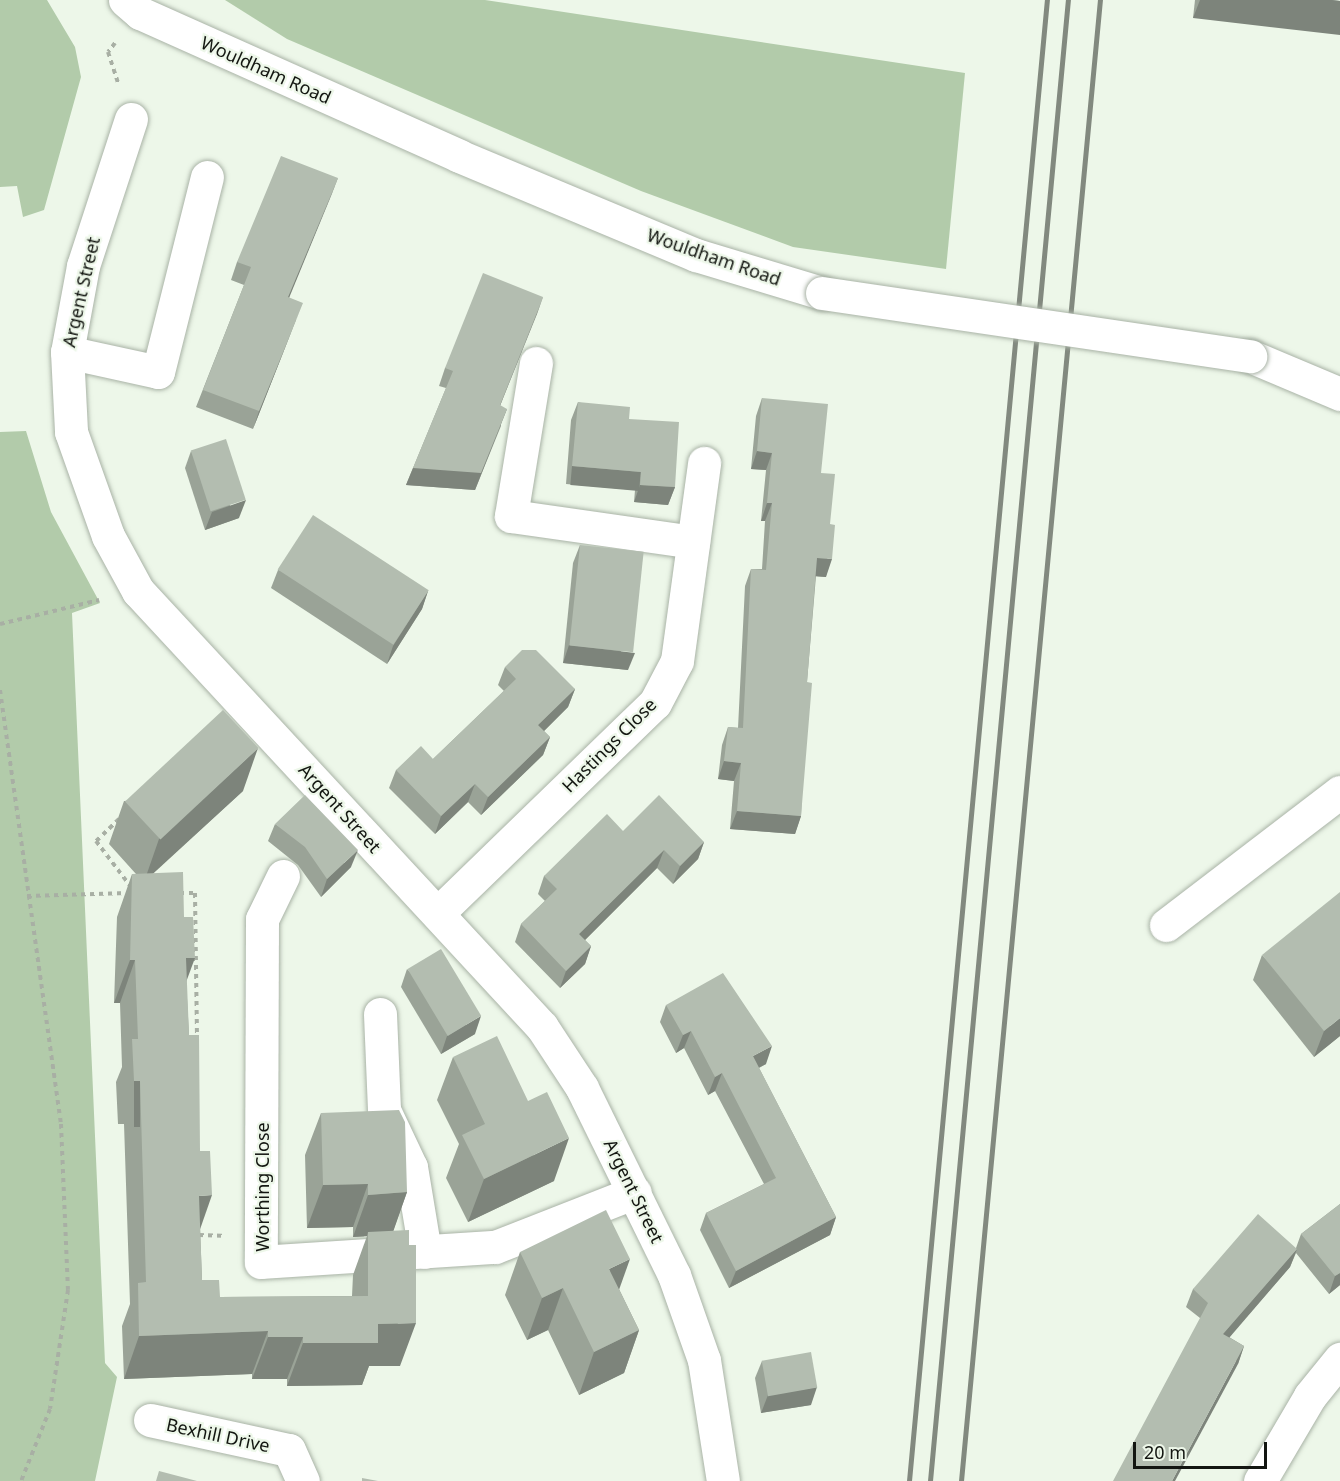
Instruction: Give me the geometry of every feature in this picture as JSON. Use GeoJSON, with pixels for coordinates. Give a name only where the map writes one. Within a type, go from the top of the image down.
{"type":"FeatureCollection","features":[{"type":"Feature","properties":{"kind":"street","name":"Wouldham Road"},"geometry":{"type":"LineString","coordinates":[[132,7],[696,255],[822,293],[1250,356],[1340,394]]}},
{"type":"Feature","properties":{"kind":"street","name":"Argent Street"},"geometry":{"type":"LineString","coordinates":[[131,119],[83,266],[67,352],[72,432],[108,536],[138,591],[439,912],[542,1027],[582,1088],[674,1275],[704,1360],[723,1481]]}},
{"type":"Feature","properties":{"kind":"street"},"geometry":{"type":"LineString","coordinates":[[67,352],[158,372],[207,177]]}},
{"type":"Feature","properties":{"kind":"street"},"geometry":{"type":"LineString","coordinates":[[536,363],[511,516],[693,542]]}},
{"type":"Feature","properties":{"kind":"street","name":"Hastings Close"},"geometry":{"type":"LineString","coordinates":[[439,912],[655,703],[676,661],[704,463]]}},
{"type":"Feature","properties":{"kind":"street"},"geometry":{"type":"LineString","coordinates":[[1166,925],[1340,792]]}},
{"type":"Feature","properties":{"kind":"street","name":"Worthing Close"},"geometry":{"type":"LineString","coordinates":[[283,876],[262,919],[261,1262],[495,1247],[635,1192]]}},
{"type":"Feature","properties":{"kind":"street"},"geometry":{"type":"LineString","coordinates":[[380,1014],[384,1110],[411,1167],[425,1252]]}},
{"type":"Feature","properties":{"kind":"street"},"geometry":{"type":"LineString","coordinates":[[1260,1481],[1310,1396],[1340,1359]]}},
{"type":"Feature","properties":{"kind":"street","name":"Bexhill Drive"},"geometry":{"type":"LineString","coordinates":[[150,1420],[289,1450],[303,1481]]}},
{"type":"Feature","properties":{"kind":"path"},"geometry":{"type":"LineString","coordinates":[[131,119],[108,52],[132,7]]}},
{"type":"Feature","properties":{"kind":"path"},"geometry":{"type":"LineString","coordinates":[[0,624],[138,591]]}},
{"type":"Feature","properties":{"kind":"path"},"geometry":{"type":"LineString","coordinates":[[0,690],[27,896],[61,1124],[68,1290],[50,1409],[21,1481]]}},
{"type":"Feature","properties":{"kind":"path"},"geometry":{"type":"LineString","coordinates":[[27,896],[136,893],[96,841],[122,816]]}},
{"type":"Feature","properties":{"kind":"path"},"geometry":{"type":"LineString","coordinates":[[172,893],[195,893],[197,1047]]}},
{"type":"Feature","properties":{"kind":"path"},"geometry":{"type":"LineString","coordinates":[[199,1225],[199,1237],[262,1234]]}},
{"type":"Feature","properties":{"kind":"green space"},"geometry":{"type":"Polygon","coordinates":[[[0,0],[47,0],[75,47],[81,77],[44,210],[23,217],[17,186],[0,187],[0,0]]]}},
{"type":"Feature","properties":{"kind":"green space"},"geometry":{"type":"Polygon","coordinates":[[[225,0],[485,0],[965,73],[946,269],[793,247],[641,191],[287,39],[225,0]]]}},
{"type":"Feature","properties":{"kind":"green space"},"geometry":{"type":"Polygon","coordinates":[[[26,431],[51,512],[100,603],[72,613],[105,1363],[117,1377],[95,1481],[0,1481],[0,432],[26,431]]]}},
{"type":"Feature","properties":{"kind":"building"},"geometry":{"type":"Polygon","coordinates":[[[281,156],[338,178],[288,297],[303,303],[259,411],[203,390],[251,267],[237,262],[281,156]]]}},
{"type":"Feature","properties":{"kind":"building"},"geometry":{"type":"Polygon","coordinates":[[[483,273],[543,297],[500,405],[507,409],[481,473],[413,468],[453,371],[445,368],[483,273]]]}},
{"type":"Feature","properties":{"kind":"building"},"geometry":{"type":"Polygon","coordinates":[[[762,398],[828,404],[821,473],[835,474],[830,524],[835,525],[832,559],[817,558],[807,682],[812,683],[801,816],[737,811],[741,763],[724,761],[728,727],[743,728],[751,569],[766,570],[772,503],[767,503],[772,453],[757,451],[762,398]]]}},
{"type":"Feature","properties":{"kind":"building"},"geometry":{"type":"Polygon","coordinates":[[[578,402],[630,407],[629,419],[679,422],[675,487],[640,485],[641,472],[572,466],[578,402]]]}},
{"type":"Feature","properties":{"kind":"building"},"geometry":{"type":"Polygon","coordinates":[[[226,439],[246,500],[211,511],[191,450],[226,439]]]}},
{"type":"Feature","properties":{"kind":"building"},"geometry":{"type":"Polygon","coordinates":[[[313,515],[429,590],[393,645],[278,570],[313,515]]]}},
{"type":"Feature","properties":{"kind":"building"},"geometry":{"type":"Polygon","coordinates":[[[580,545],[644,552],[633,652],[569,645],[580,545]]]}},
{"type":"Feature","properties":{"kind":"building"},"geometry":{"type":"Polygon","coordinates":[[[522,650],[536,650],[575,689],[538,725],[550,737],[488,797],[475,784],[441,816],[396,770],[421,746],[433,759],[516,679],[505,667],[522,650]]]}},
{"type":"Feature","properties":{"kind":"building"},"geometry":{"type":"Polygon","coordinates":[[[223,710],[258,748],[160,839],[125,801],[223,710]]]}},
{"type":"Feature","properties":{"kind":"building"},"geometry":{"type":"Polygon","coordinates":[[[305,795],[358,850],[327,879],[305,847],[275,824],[305,795]]]}},
{"type":"Feature","properties":{"kind":"building"},"geometry":{"type":"Polygon","coordinates":[[[659,795],[704,842],[680,866],[664,850],[579,934],[591,946],[566,971],[521,924],[557,889],[544,876],[607,814],[623,831],[659,795]]]}},
{"type":"Feature","properties":{"kind":"building"},"geometry":{"type":"Polygon","coordinates":[[[183,872],[184,917],[193,917],[195,958],[186,958],[189,1035],[199,1035],[200,1151],[210,1151],[212,1195],[199,1196],[202,1280],[219,1280],[220,1297],[368,1296],[368,1232],[409,1230],[409,1245],[416,1245],[416,1323],[378,1324],[378,1343],[303,1343],[303,1337],[268,1337],[268,1331],[139,1336],[138,1283],[146,1282],[140,1081],[134,1081],[132,1039],[138,1039],[135,960],[130,960],[132,874],[183,872]]]}},
{"type":"Feature","properties":{"kind":"building"},"geometry":{"type":"Polygon","coordinates":[[[1340,892],[1340,1018],[1324,1031],[1262,955],[1340,892]]]}},
{"type":"Feature","properties":{"kind":"building"},"geometry":{"type":"Polygon","coordinates":[[[441,949],[481,1016],[448,1036],[408,969],[441,949]]]}},
{"type":"Feature","properties":{"kind":"building"},"geometry":{"type":"Polygon","coordinates":[[[723,973],[772,1046],[753,1056],[836,1217],[736,1271],[706,1213],[776,1178],[722,1073],[715,1077],[691,1031],[683,1035],[666,1005],[723,973]]]}},
{"type":"Feature","properties":{"kind":"building"},"geometry":{"type":"Polygon","coordinates":[[[497,1036],[528,1101],[547,1092],[569,1138],[484,1179],[462,1135],[485,1124],[453,1057],[497,1036]]]}},
{"type":"Feature","properties":{"kind":"building"},"geometry":{"type":"Polygon","coordinates":[[[399,1110],[405,1122],[407,1192],[368,1195],[368,1184],[323,1185],[321,1113],[399,1110]]]}},
{"type":"Feature","properties":{"kind":"building"},"geometry":{"type":"Polygon","coordinates":[[[1340,1204],[1340,1273],[1335,1276],[1301,1234],[1340,1204]]]}},
{"type":"Feature","properties":{"kind":"building"},"geometry":{"type":"Polygon","coordinates":[[[606,1210],[630,1259],[609,1269],[639,1330],[594,1352],[563,1288],[542,1298],[520,1252],[606,1210]]]}},
{"type":"Feature","properties":{"kind":"building"},"geometry":{"type":"Polygon","coordinates":[[[1258,1214],[1297,1249],[1223,1334],[1244,1346],[1172,1481],[1113,1481],[1208,1303],[1193,1289],[1258,1214]]]}},
{"type":"Feature","properties":{"kind":"building"},"geometry":{"type":"Polygon","coordinates":[[[811,1352],[817,1387],[768,1396],[762,1361],[811,1352]]]}},
{"type":"Feature","properties":{"kind":"building"},"geometry":{"type":"Polygon","coordinates":[[[159,1471],[197,1481],[156,1481],[159,1471]]]}},
{"type":"Feature","properties":{"kind":"building"},"geometry":{"type":"Polygon","coordinates":[[[362,1478],[378,1481],[362,1481],[362,1478]]]}},
{"type":"Feature","properties":{"kind":"railway"},"geometry":{"type":"LineString","coordinates":[[909,1481],[1047,0]]}},
{"type":"Feature","properties":{"kind":"railway"},"geometry":{"type":"LineString","coordinates":[[930,1481],[1068,0]]}},
{"type":"Feature","properties":{"kind":"railway"},"geometry":{"type":"LineString","coordinates":[[961,1481],[1100,0]]}}]}
